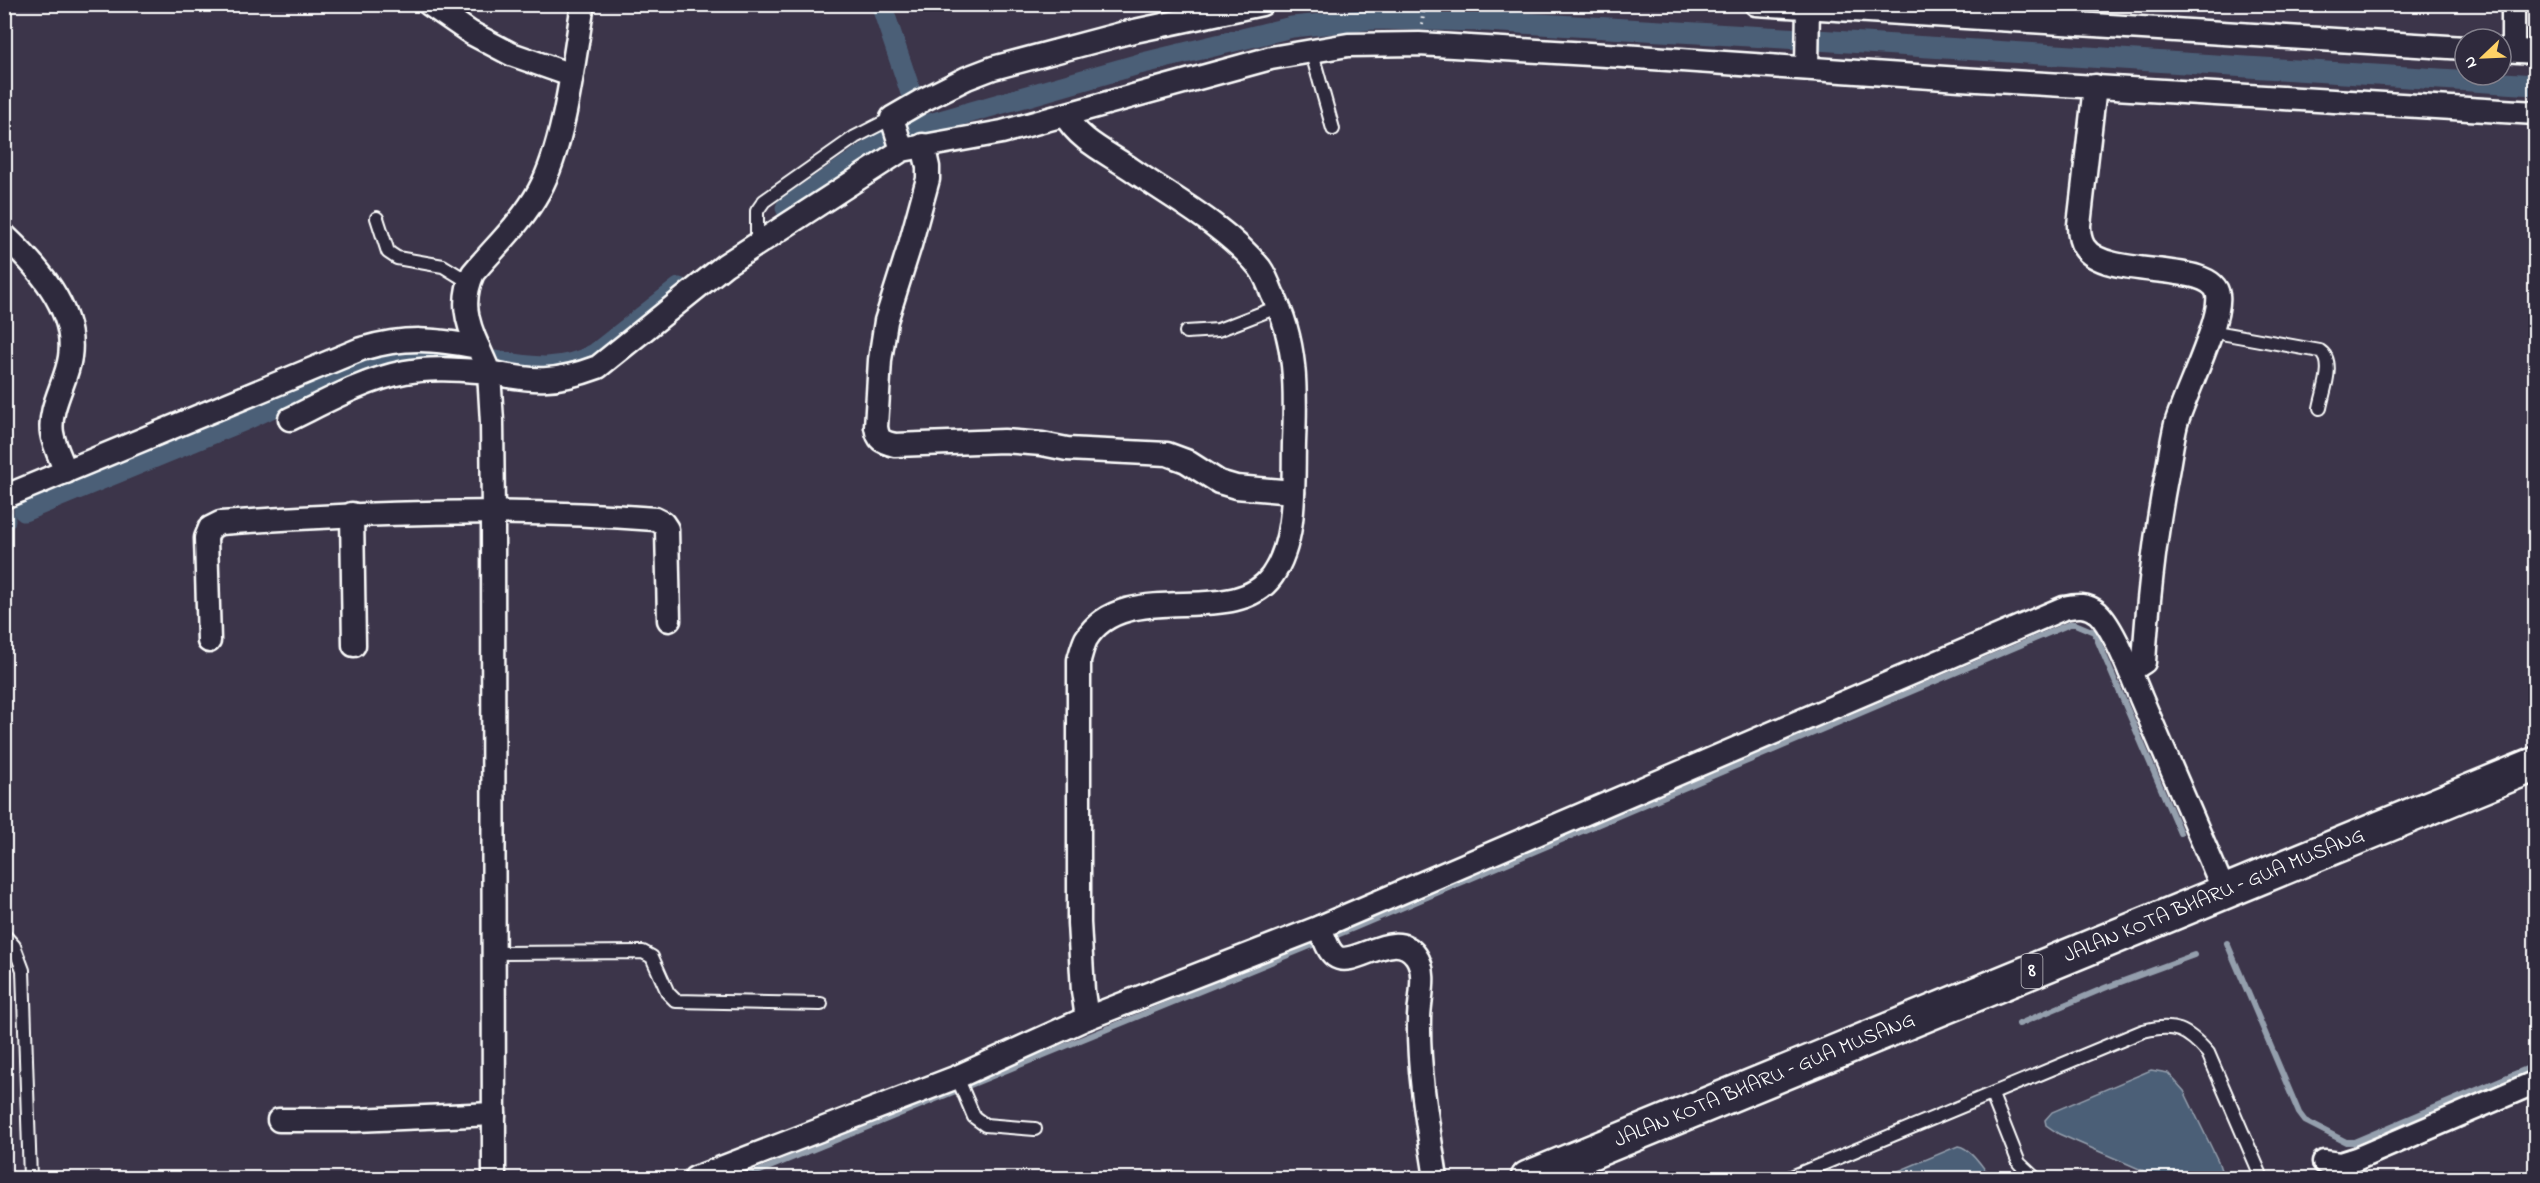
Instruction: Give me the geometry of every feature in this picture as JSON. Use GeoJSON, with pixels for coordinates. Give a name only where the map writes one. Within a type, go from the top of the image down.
{"type":"FeatureCollection","features":[{"type":"Feature","properties":{"kind":"main road","name":"JALAN KOTA BHARU – GUA MUSANG"},"geometry":{"type":"LineString","coordinates":[[1528,1179],[2535,764]]}},
{"type":"Feature","properties":{"kind":"street"},"geometry":{"type":"LineString","coordinates":[[429,4],[471,33],[512,54],[571,75]]}},
{"type":"Feature","properties":{"kind":"street"},"geometry":{"type":"LineString","coordinates":[[494,1179],[492,422],[489,372],[467,322],[465,298],[473,273],[518,221],[539,190],[556,146],[583,4]]}},
{"type":"Feature","properties":{"kind":"street"},"geometry":{"type":"LineString","coordinates":[[1262,4],[1125,33],[993,68],[923,100],[892,118],[928,167],[928,179],[886,321],[880,360],[876,427],[878,437],[884,443],[895,445],[1004,441],[1042,444],[1067,449],[1167,454],[1186,461],[1219,482],[1236,487],[1293,492]]}},
{"type":"Feature","properties":{"kind":"street"},"geometry":{"type":"LineString","coordinates":[[1756,4],[2453,47]]}},
{"type":"Feature","properties":{"kind":"street"},"geometry":{"type":"LineString","coordinates":[[2510,27],[2513,4]]}},
{"type":"Feature","properties":{"kind":"street"},"geometry":{"type":"LineString","coordinates":[[1807,64],[1808,8]]}},
{"type":"Feature","properties":{"kind":"street"},"geometry":{"type":"LineString","coordinates":[[290,419],[376,379],[406,372],[429,369],[489,372],[531,381],[560,378],[598,367],[725,265],[912,148],[1002,132],[1271,58],[1311,50],[1348,45],[1419,44],[1807,64],[2095,86],[2535,113]]}},
{"type":"Feature","properties":{"kind":"street"},"geometry":{"type":"LineString","coordinates":[[2513,50],[2535,52]]}},
{"type":"Feature","properties":{"kind":"street"},"geometry":{"type":"LineString","coordinates":[[2095,86],[2079,225],[2079,236],[2084,248],[2092,255],[2110,263],[2200,276],[2208,280],[2218,294],[2210,331],[2176,424],[2158,515],[2144,662],[2130,671]]}},
{"type":"Feature","properties":{"kind":"street"},"geometry":{"type":"LineString","coordinates":[[1065,115],[1083,138],[1108,153],[1233,242],[1261,269],[1280,306],[1291,344],[1296,392],[1293,492],[1288,538],[1280,565],[1268,582],[1246,594],[1226,601],[1137,607],[1118,612],[1099,624],[1086,639],[1079,660],[1077,682],[1080,814],[1079,923],[1087,1018]]}},
{"type":"Feature","properties":{"kind":"street"},"geometry":{"type":"LineString","coordinates":[[4,235],[29,258],[51,287],[60,304],[69,332],[71,355],[53,416],[52,431],[66,472]]}},
{"type":"Feature","properties":{"kind":"street"},"geometry":{"type":"LineString","coordinates":[[4,497],[362,349],[385,342],[433,339],[478,347]]}},
{"type":"Feature","properties":{"kind":"street"},"geometry":{"type":"LineString","coordinates":[[209,641],[206,538],[210,528],[220,523],[352,514],[437,511],[655,519],[663,523],[667,530],[669,620]]}},
{"type":"Feature","properties":{"kind":"street"},"geometry":{"type":"LineString","coordinates":[[352,514],[354,645]]}},
{"type":"Feature","properties":{"kind":"street"},"geometry":{"type":"LineString","coordinates":[[695,1179],[958,1080],[1087,1018],[1325,937],[2064,608],[2086,606],[2098,614],[2108,626],[2130,671],[2224,891]]}},
{"type":"Feature","properties":{"kind":"street"},"geometry":{"type":"LineString","coordinates":[[1325,937],[1337,957],[1345,958],[1399,945],[1409,949],[1419,963],[1422,974],[1419,1020],[1421,1063],[1436,1179]]}},
{"type":"Feature","properties":{"kind":"street"},"geometry":{"type":"LineString","coordinates":[[2324,1162],[2340,1164],[2356,1159],[2535,1082]]}},
{"type":"Feature","properties":{"kind":"street"},"geometry":{"type":"LineString","coordinates":[[279,1120],[356,1120],[494,1114]]}},
{"type":"Feature","properties":{"kind":"lane"},"geometry":{"type":"LineString","coordinates":[[1311,50],[1333,129]]}},
{"type":"Feature","properties":{"kind":"lane"},"geometry":{"type":"LineString","coordinates":[[757,244],[757,211],[764,201],[855,137],[892,118]]}},
{"type":"Feature","properties":{"kind":"lane"},"geometry":{"type":"LineString","coordinates":[[377,218],[388,252],[397,258],[443,266],[469,282]]}},
{"type":"Feature","properties":{"kind":"lane"},"geometry":{"type":"LineString","coordinates":[[1186,332],[1218,330],[1280,306]]}},
{"type":"Feature","properties":{"kind":"lane"},"geometry":{"type":"LineString","coordinates":[[2210,331],[2320,351],[2326,355],[2329,362],[2320,408]]}},
{"type":"Feature","properties":{"kind":"lane"},"geometry":{"type":"LineString","coordinates":[[4,935],[14,946],[23,970],[30,1179]]}},
{"type":"Feature","properties":{"kind":"lane"},"geometry":{"type":"LineString","coordinates":[[493,953],[643,952],[652,957],[668,993],[676,1001],[821,1004]]}},
{"type":"Feature","properties":{"kind":"lane"},"geometry":{"type":"LineString","coordinates":[[1789,1179],[2143,1031],[2159,1027],[2183,1030],[2194,1037],[2208,1053],[2262,1179]]}},
{"type":"Feature","properties":{"kind":"lane"},"geometry":{"type":"LineString","coordinates":[[958,1080],[974,1117],[985,1125],[1035,1129]]}},
{"type":"Feature","properties":{"kind":"lane"},"geometry":{"type":"LineString","coordinates":[[1992,1095],[2019,1163],[2035,1179]]}},
{"type":"Feature","properties":{"kind":"path"},"geometry":{"type":"LineString","coordinates":[[1421,33],[1424,4]]}},
{"type":"Feature","properties":{"kind":"water"},"geometry":{"type":"Polygon","coordinates":[[[2151,1070],[2168,1073],[2184,1091],[2218,1161],[2221,1170],[2218,1178],[2160,1178],[2059,1134],[2046,1125],[2045,1120],[2052,1112],[2151,1070]]]}},
{"type":"Feature","properties":{"kind":"water"},"geometry":{"type":"Polygon","coordinates":[[[1958,1146],[1973,1155],[1992,1178],[1882,1178],[1958,1146]]]}},
{"type":"Feature","properties":{"kind":"waterway"},"geometry":{"type":"LineString","coordinates":[[881,4],[912,96]]}},
{"type":"Feature","properties":{"kind":"waterway"},"geometry":{"type":"LineString","coordinates":[[912,129],[1139,64],[1292,27],[1373,19],[1486,21],[2536,85]]}},
{"type":"Feature","properties":{"kind":"waterway"},"geometry":{"type":"LineString","coordinates":[[786,208],[885,140]]}},
{"type":"Feature","properties":{"kind":"waterway"},"geometry":{"type":"LineString","coordinates":[[496,361],[547,367],[583,360],[595,354],[679,288]]}},
{"type":"Feature","properties":{"kind":"waterway"},"geometry":{"type":"LineString","coordinates":[[24,511],[245,420],[365,365],[401,355],[426,353],[473,356]]}},
{"type":"Feature","properties":{"kind":"waterway"},"geometry":{"type":"LineString","coordinates":[[743,1178],[1354,928],[2070,624],[2094,632],[2180,833]]}},
{"type":"Feature","properties":{"kind":"waterway"},"geometry":{"type":"LineString","coordinates":[[2227,943],[2299,1113],[2305,1121],[2346,1142],[2354,1142],[2536,1065]]}},
{"type":"Feature","properties":{"kind":"waterway"},"geometry":{"type":"LineString","coordinates":[[2019,1024],[2107,987],[2194,955]]}}]}
